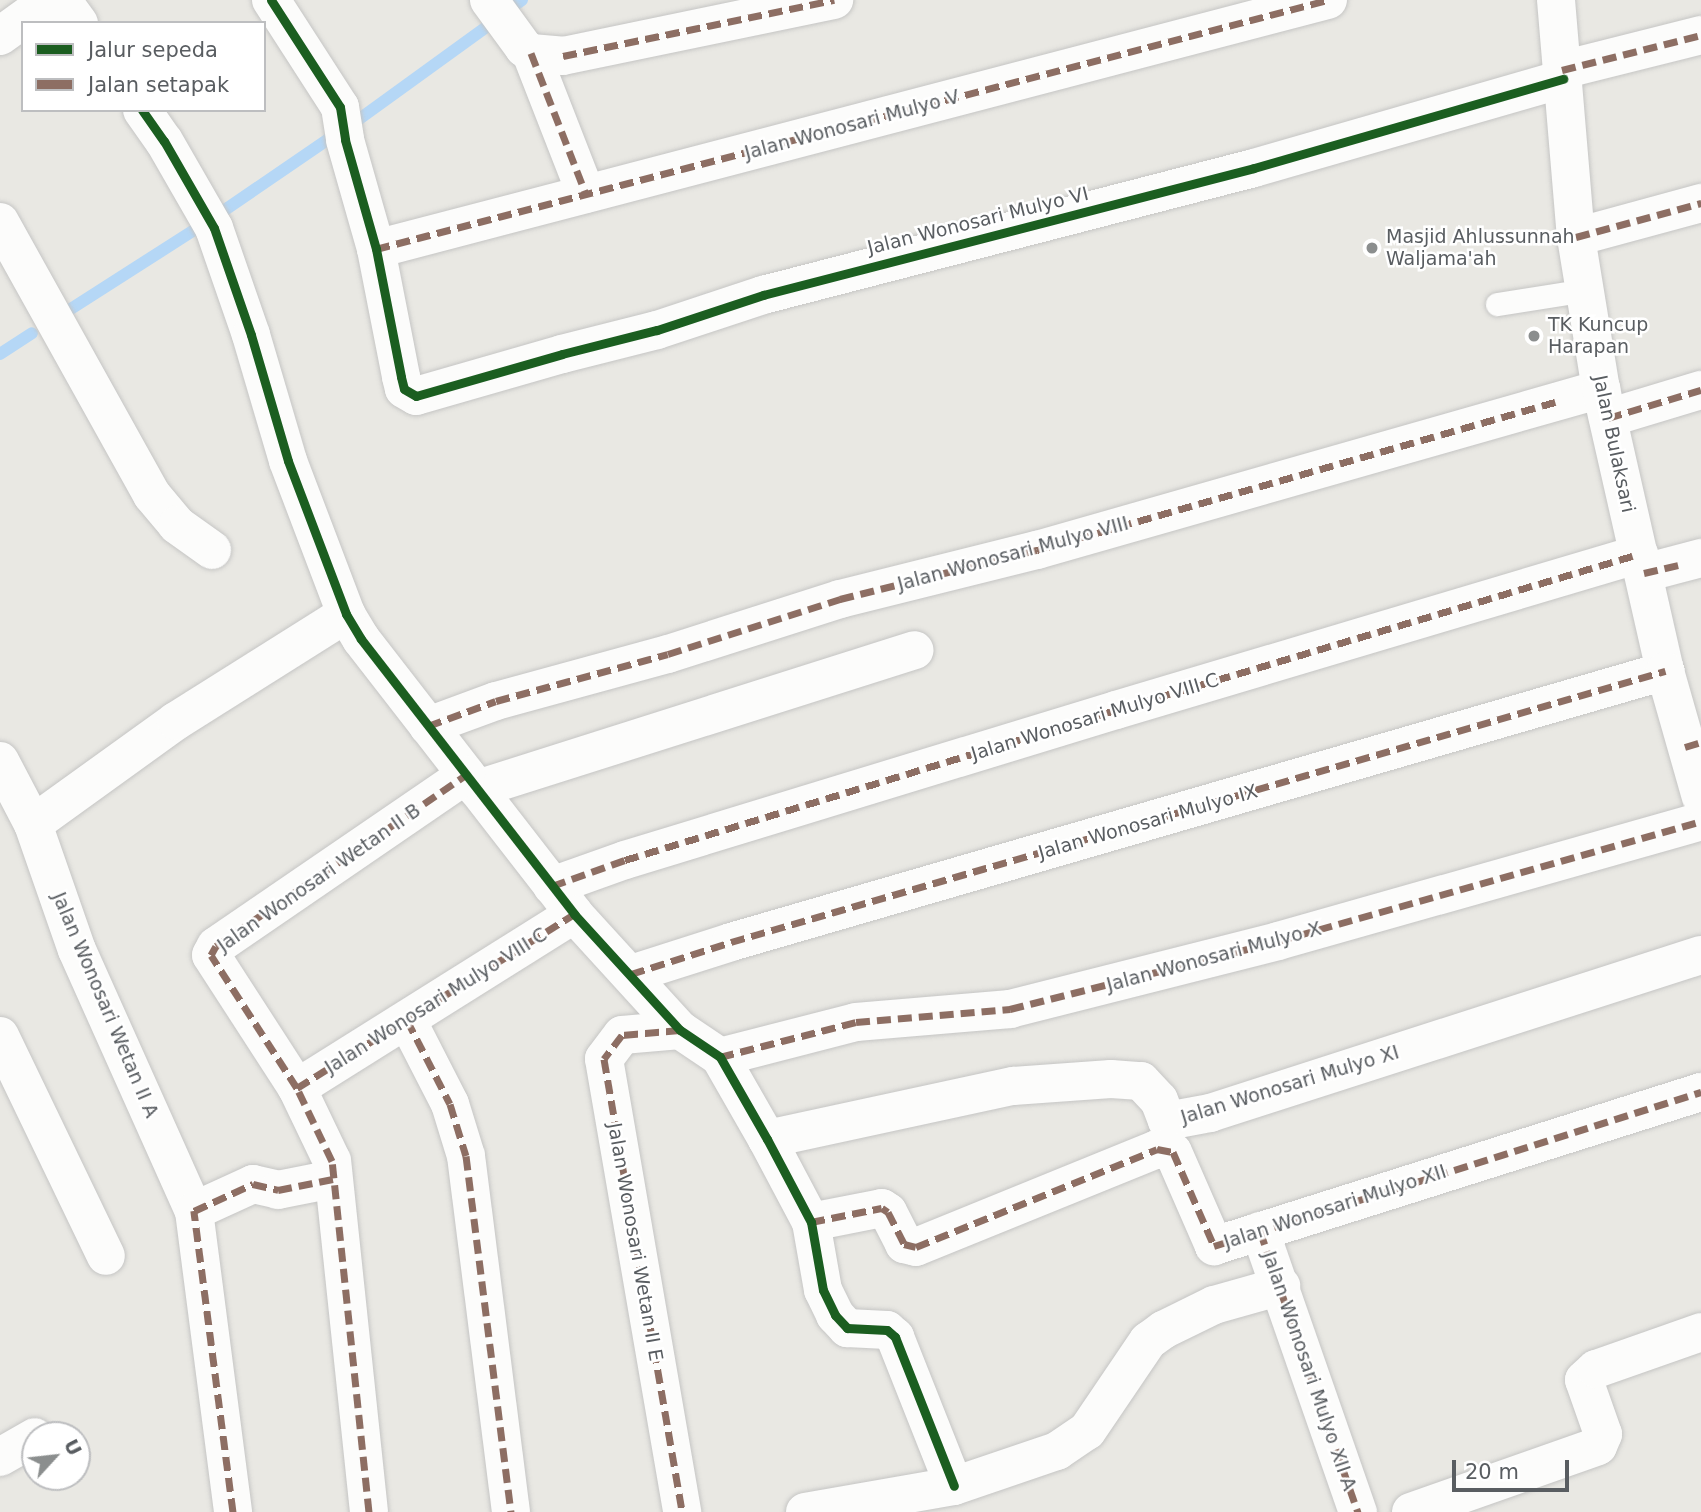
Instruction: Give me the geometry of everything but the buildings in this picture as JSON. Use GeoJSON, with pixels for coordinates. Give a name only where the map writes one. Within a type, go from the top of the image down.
{"type":"FeatureCollection","features":[{"type":"Feature","properties":{"kind":"street"},"geometry":{"type":"LineString","coordinates":[[0,36],[50,0]]}},
{"type":"Feature","properties":{"kind":"street"},"geometry":{"type":"LineString","coordinates":[[62,0],[78,21]]}},
{"type":"Feature","properties":{"kind":"street"},"geometry":{"type":"LineString","coordinates":[[271,0],[337,99],[376,249]]}},
{"type":"Feature","properties":{"kind":"street"},"geometry":{"type":"LineString","coordinates":[[489,0],[547,55],[586,194]]}},
{"type":"Feature","properties":{"kind":"street"},"geometry":{"type":"LineString","coordinates":[[547,55],[834,0]]}},
{"type":"Feature","properties":{"kind":"street","name":"Jalan Wonosari Mulyo V"},"geometry":{"type":"LineString","coordinates":[[376,249],[1328,0]]}},
{"type":"Feature","properties":{"kind":"street","name":"Jalan Bulaksari"},"geometry":{"type":"LineString","coordinates":[[1556,0],[1576,237],[1605,404],[1665,671],[1693,744],[1701,797]]}},
{"type":"Feature","properties":{"kind":"street","name":"Jalan Wonosari Mulyo VI"},"geometry":{"type":"LineString","coordinates":[[376,249],[404,389],[416,396],[657,330],[763,295],[1242,172],[1562,74],[1701,35]]}},
{"type":"Feature","properties":{"kind":"street"},"geometry":{"type":"LineString","coordinates":[[143,112],[164,141],[214,228],[255,347],[288,461],[346,614],[361,639],[563,900],[680,1030],[720,1057],[768,1139],[811,1222],[823,1290],[835,1315],[847,1328],[887,1330],[895,1337],[954,1486]]}},
{"type":"Feature","properties":{"kind":"street"},"geometry":{"type":"LineString","coordinates":[[1576,237],[1701,203]]}},
{"type":"Feature","properties":{"kind":"street"},"geometry":{"type":"LineString","coordinates":[[0,222],[152,495],[177,525],[212,550]]}},
{"type":"Feature","properties":{"kind":"street","name":"Jalan Wonosari Mulyo VIII"},"geometry":{"type":"LineString","coordinates":[[428,726],[496,701],[668,654],[840,599],[1605,404],[1701,390]]}},
{"type":"Feature","properties":{"kind":"street","name":"Jalan Wonosari Mulyo VIII C"},"geometry":{"type":"LineString","coordinates":[[297,1088],[407,1020],[563,900],[625,860],[1089,718],[1641,564],[1701,558]]}},
{"type":"Feature","properties":{"kind":"street"},"geometry":{"type":"LineString","coordinates":[[33,824],[176,721],[346,614]]}},
{"type":"Feature","properties":{"kind":"street"},"geometry":{"type":"LineString","coordinates":[[472,782],[914,650]]}},
{"type":"Feature","properties":{"kind":"street","name":"Jalan Wonosari Mulyo IX"},"geometry":{"type":"LineString","coordinates":[[631,974],[731,942],[1665,671]]}},
{"type":"Feature","properties":{"kind":"street","name":"Jalan Wonosari Wetan II A"},"geometry":{"type":"LineString","coordinates":[[0,761],[33,824],[77,950],[194,1211],[233,1512]]}},
{"type":"Feature","properties":{"kind":"street","name":"Jalan Wonosari Wetan II B"},"geometry":{"type":"LineString","coordinates":[[369,1512],[332,1161],[297,1088],[211,955],[216,946],[472,782]]}},
{"type":"Feature","properties":{"kind":"street","name":"Jalan Wonosari Mulyo X"},"geometry":{"type":"LineString","coordinates":[[720,1057],[856,1022],[1010,1009],[1278,942],[1701,821]]}},
{"type":"Feature","properties":{"kind":"street","name":"Jalan Wonosari Mulyo XI"},"geometry":{"type":"LineString","coordinates":[[768,1139],[1013,1086],[1111,1079],[1141,1081],[1159,1100],[1170,1137],[1210,1113],[1701,955]]}},
{"type":"Feature","properties":{"kind":"street"},"geometry":{"type":"LineString","coordinates":[[407,1020],[450,1104],[466,1156],[511,1512]]}},
{"type":"Feature","properties":{"kind":"street","name":"Jalan Wonosari Wetan II E"},"geometry":{"type":"LineString","coordinates":[[680,1030],[622,1035],[604,1059],[682,1512]]}},
{"type":"Feature","properties":{"kind":"street"},"geometry":{"type":"LineString","coordinates":[[0,1036],[106,1256]]}},
{"type":"Feature","properties":{"kind":"street","name":"Jalan Wonosari Mulyo XII"},"geometry":{"type":"LineString","coordinates":[[1170,1137],[1214,1246],[1701,1092]]}},
{"type":"Feature","properties":{"kind":"street"},"geometry":{"type":"LineString","coordinates":[[811,1222],[882,1209],[888,1212],[904,1244],[916,1247],[1157,1149],[1170,1137]]}},
{"type":"Feature","properties":{"kind":"street"},"geometry":{"type":"LineString","coordinates":[[194,1211],[253,1184],[278,1190],[332,1179]]}},
{"type":"Feature","properties":{"kind":"street","name":"Jalan Wonosari Mulyo XII A"},"geometry":{"type":"LineString","coordinates":[[1260,1231],[1358,1512]]}},
{"type":"Feature","properties":{"kind":"street"},"geometry":{"type":"LineString","coordinates":[[805,1512],[954,1486],[1057,1451],[1087,1431],[1148,1341],[1163,1330],[1214,1305],[1281,1286]]}},
{"type":"Feature","properties":{"kind":"street"},"geometry":{"type":"LineString","coordinates":[[1411,1512],[1598,1446],[1603,1434],[1584,1380],[1596,1370],[1701,1332]]}},
{"type":"Feature","properties":{"kind":"street"},"geometry":{"type":"LineString","coordinates":[[0,1457],[21,1445]]}},
{"type":"Feature","properties":{"kind":"lane"},"geometry":{"type":"LineString","coordinates":[[1497,304],[1585,290]]}},
{"type":"Feature","properties":{"kind":"waterway"},"geometry":{"type":"LineString","coordinates":[[518,3],[522,0]]}},
{"type":"Feature","properties":{"kind":"waterway"},"geometry":{"type":"LineString","coordinates":[[351,125],[488,26]]}},
{"type":"Feature","properties":{"kind":"waterway"},"geometry":{"type":"LineString","coordinates":[[216,216],[337,133]]}},
{"type":"Feature","properties":{"kind":"waterway"},"geometry":{"type":"LineString","coordinates":[[66,312],[196,229]]}},
{"type":"Feature","properties":{"kind":"waterway"},"geometry":{"type":"LineString","coordinates":[[0,354],[32,333]]}},
{"type":"Feature","properties":{"kind":"marked path"},"geometry":{"type":"LineString","coordinates":[[563,56],[834,0]]}},
{"type":"Feature","properties":{"kind":"marked path"},"geometry":{"type":"LineString","coordinates":[[376,249],[1328,0]]}},
{"type":"Feature","properties":{"kind":"marked path"},"geometry":{"type":"LineString","coordinates":[[1562,70],[1701,35]]}},
{"type":"Feature","properties":{"kind":"marked path"},"geometry":{"type":"LineString","coordinates":[[531,53],[586,194]]}},
{"type":"Feature","properties":{"kind":"marked path"},"geometry":{"type":"LineString","coordinates":[[1576,237],[1701,203]]}},
{"type":"Feature","properties":{"kind":"marked path"},"geometry":{"type":"LineString","coordinates":[[1608,418],[1701,390]]}},
{"type":"Feature","properties":{"kind":"marked path"},"geometry":{"type":"LineString","coordinates":[[428,726],[496,701],[668,654],[840,599],[1037,550],[1562,400]]}},
{"type":"Feature","properties":{"kind":"marked path"},"geometry":{"type":"LineString","coordinates":[[552,886],[625,860],[1116,710],[1639,554]]}},
{"type":"Feature","properties":{"kind":"marked path"},"geometry":{"type":"LineString","coordinates":[[1644,573],[1679,565]]}},
{"type":"Feature","properties":{"kind":"marked path"},"geometry":{"type":"LineString","coordinates":[[631,974],[731,942],[1665,671]]}},
{"type":"Feature","properties":{"kind":"marked path"},"geometry":{"type":"LineString","coordinates":[[1685,747],[1701,742]]}},
{"type":"Feature","properties":{"kind":"marked path"},"geometry":{"type":"LineString","coordinates":[[369,1512],[332,1161],[297,1088],[211,955],[216,946],[466,775]]}},
{"type":"Feature","properties":{"kind":"marked path"},"geometry":{"type":"LineString","coordinates":[[720,1057],[856,1022],[1010,1009],[1278,941],[1701,821]]}},
{"type":"Feature","properties":{"kind":"marked path"},"geometry":{"type":"LineString","coordinates":[[297,1088],[574,914]]}},
{"type":"Feature","properties":{"kind":"marked path"},"geometry":{"type":"LineString","coordinates":[[407,1020],[450,1104],[466,1156],[511,1512]]}},
{"type":"Feature","properties":{"kind":"marked path"},"geometry":{"type":"LineString","coordinates":[[680,1030],[622,1035],[604,1059],[682,1512]]}},
{"type":"Feature","properties":{"kind":"marked path"},"geometry":{"type":"LineString","coordinates":[[811,1222],[882,1208],[888,1212],[904,1244],[916,1247],[1157,1149],[1173,1152],[1214,1246],[1701,1092]]}},
{"type":"Feature","properties":{"kind":"marked path"},"geometry":{"type":"LineString","coordinates":[[233,1512],[194,1211],[253,1184],[278,1190],[333,1179]]}},
{"type":"Feature","properties":{"kind":"marked path"},"geometry":{"type":"LineString","coordinates":[[1260,1231],[1358,1512]]}},
{"type":"Feature","properties":{"kind":"cycle path"},"geometry":{"type":"LineString","coordinates":[[271,0],[340,107],[345,140],[376,249],[404,389],[416,396],[657,330],[763,295],[1254,168],[1563,79]]}},
{"type":"Feature","properties":{"kind":"cycle path"},"geometry":{"type":"LineString","coordinates":[[143,112],[164,141],[214,228],[251,335],[288,461],[346,614],[361,639],[574,914],[680,1030],[720,1057],[811,1222],[823,1290],[835,1315],[847,1328],[887,1330],[895,1337],[954,1486]]}},
{"type":"Feature","properties":{"kind":"place","name":"Masjid Ahlussunnah Waljama'ah"},"geometry":{"type":"Point","coordinates":[1372,248]}},
{"type":"Feature","properties":{"kind":"place","name":"TK Kuncup Harapan"},"geometry":{"type":"Point","coordinates":[1534,336]}}]}
